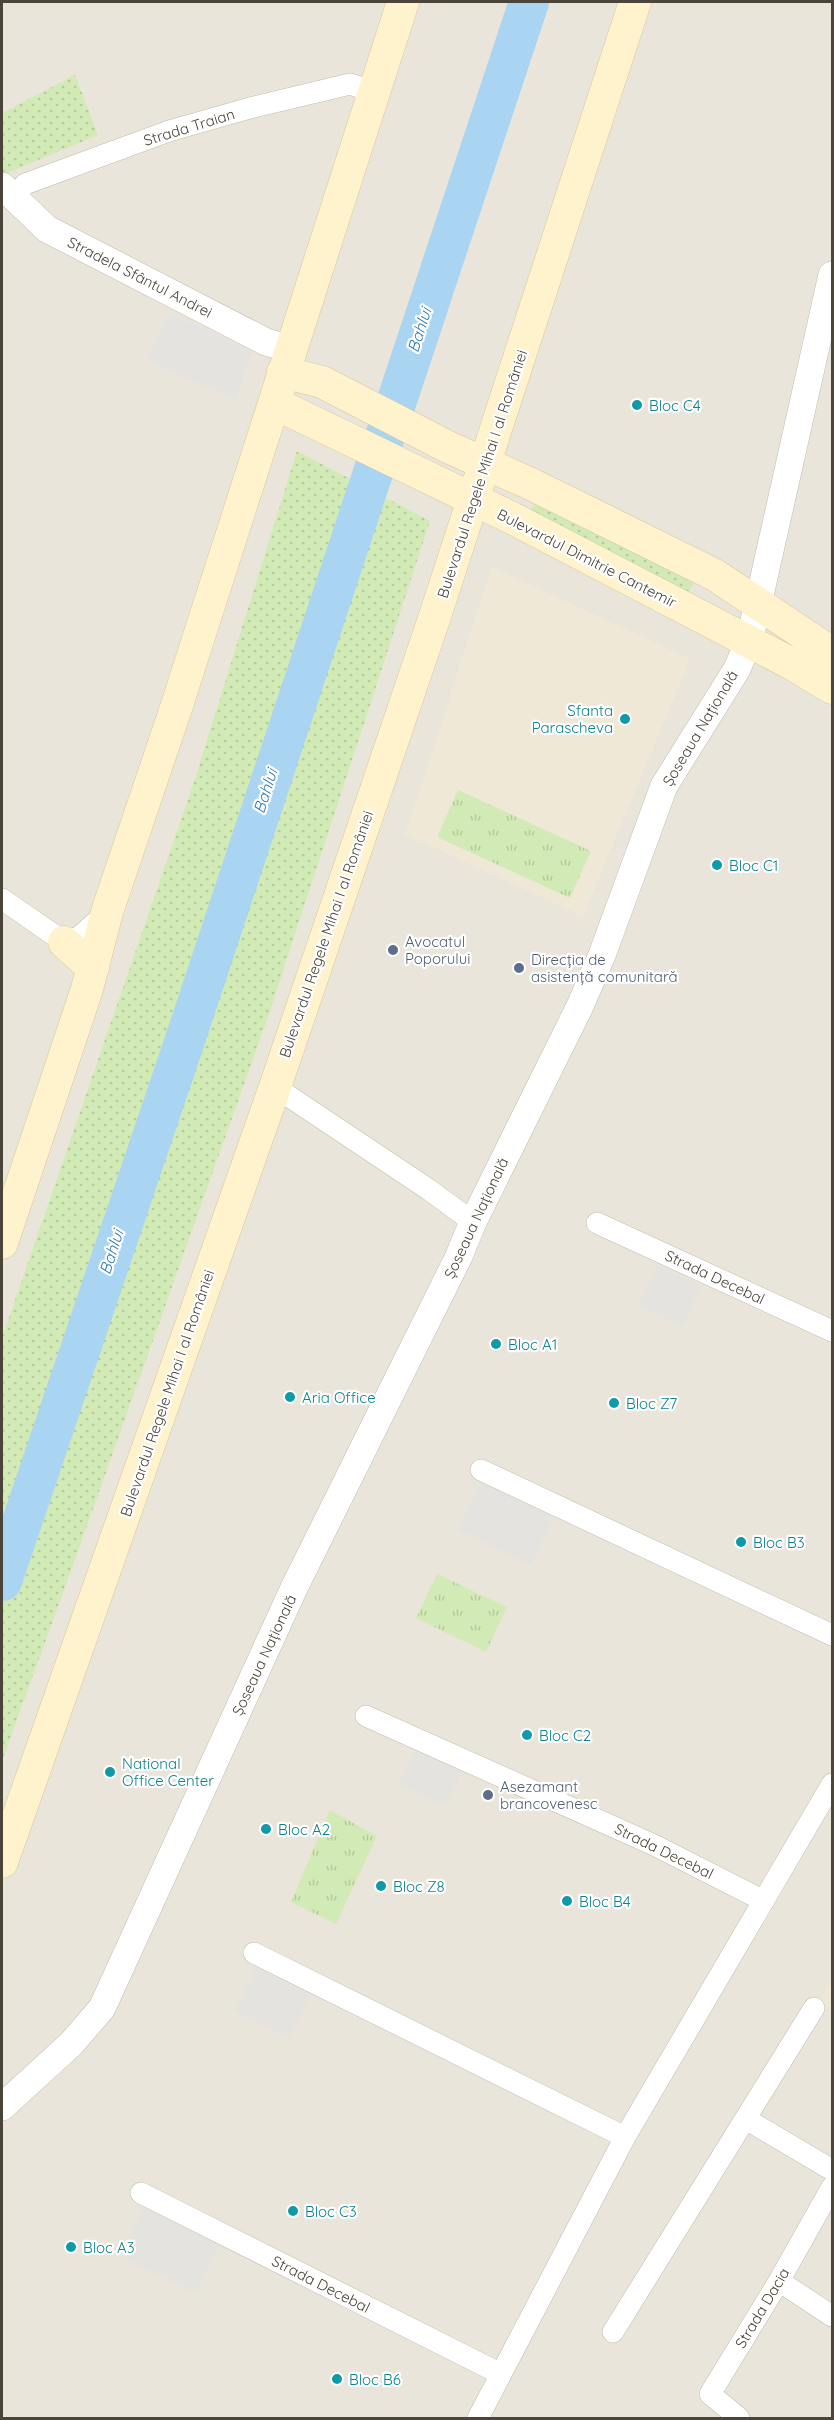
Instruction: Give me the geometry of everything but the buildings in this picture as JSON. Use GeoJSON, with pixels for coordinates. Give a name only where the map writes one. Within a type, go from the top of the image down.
{"type":"FeatureCollection","features":[{"type":"Feature","properties":{"kind":"main road"},"geometry":{"type":"LineString","coordinates":[[2,1243],[93,968],[107,912],[176,708],[403,2]]}},
{"type":"Feature","properties":{"kind":"main road","name":"Bulevardul Regele Mihai I al României"},"geometry":{"type":"LineString","coordinates":[[2,1862],[275,1087],[473,500],[635,2]]}},
{"type":"Feature","properties":{"kind":"main road"},"geometry":{"type":"LineString","coordinates":[[287,360],[322,382],[448,447],[715,575],[832,653]]}},
{"type":"Feature","properties":{"kind":"main road","name":"Bulevardul Dimitrie Cantemir"},"geometry":{"type":"LineString","coordinates":[[274,403],[473,500],[749,641],[832,688]]}},
{"type":"Feature","properties":{"kind":"main road"},"geometry":{"type":"LineString","coordinates":[[64,942],[93,968]]}},
{"type":"Feature","properties":{"kind":"street","name":"Strada Traian"},"geometry":{"type":"LineString","coordinates":[[7,192],[169,131],[250,108],[350,84],[374,92]]}},
{"type":"Feature","properties":{"kind":"street","name":"Stradela Sfântul Andrei"},"geometry":{"type":"LineString","coordinates":[[7,192],[47,229],[266,342],[287,360]]}},
{"type":"Feature","properties":{"kind":"street","name":"Șoseaua Națională"},"geometry":{"type":"LineString","coordinates":[[2,2108],[70,2044],[102,2008],[294,1588],[454,1267],[473,1222],[580,1006],[602,955],[664,786],[737,669],[749,641],[758,604],[832,275]]}},
{"type":"Feature","properties":{"kind":"street"},"geometry":{"type":"LineString","coordinates":[[2,899],[64,942],[78,937],[107,912]]}},
{"type":"Feature","properties":{"kind":"street"},"geometry":{"type":"LineString","coordinates":[[275,1087],[428,1189],[473,1222]]}},
{"type":"Feature","properties":{"kind":"street","name":"Strada Decebal"},"geometry":{"type":"LineString","coordinates":[[597,1223],[832,1331]]}},
{"type":"Feature","properties":{"kind":"street"},"geometry":{"type":"LineString","coordinates":[[481,1470],[832,1635]]}},
{"type":"Feature","properties":{"kind":"street","name":"Strada Decebal"},"geometry":{"type":"LineString","coordinates":[[366,1716],[654,1845],[764,1901]]}},
{"type":"Feature","properties":{"kind":"street"},"geometry":{"type":"LineString","coordinates":[[478,2418],[625,2137],[832,1784]]}},
{"type":"Feature","properties":{"kind":"street"},"geometry":{"type":"LineString","coordinates":[[254,1953],[625,2137]]}},
{"type":"Feature","properties":{"kind":"street"},"geometry":{"type":"LineString","coordinates":[[613,2332],[814,2008]]}},
{"type":"Feature","properties":{"kind":"street"},"geometry":{"type":"LineString","coordinates":[[746,2119],[832,2170]]}},
{"type":"Feature","properties":{"kind":"street","name":"Strada Dacia"},"geometry":{"type":"LineString","coordinates":[[739,2418],[710,2394],[832,2187]]}},
{"type":"Feature","properties":{"kind":"street","name":"Strada Decebal"},"geometry":{"type":"LineString","coordinates":[[141,2193],[501,2374]]}},
{"type":"Feature","properties":{"kind":"street"},"geometry":{"type":"LineString","coordinates":[[778,2281],[832,2316]]}},
{"type":"Feature","properties":{"kind":"shaded area"},"geometry":{"type":"Polygon","coordinates":[[[2,2],[832,2],[832,2418],[2,2418],[2,2]]]}},
{"type":"Feature","properties":{"kind":"shaded area"},"geometry":{"type":"Polygon","coordinates":[[[170,313],[252,351],[236,400],[146,360],[170,313]]]}},
{"type":"Feature","properties":{"kind":"shaded area"},"geometry":{"type":"Polygon","coordinates":[[[492,567],[690,659],[583,916],[405,834],[492,567]]]}},
{"type":"Feature","properties":{"kind":"shaded area"},"geometry":{"type":"Polygon","coordinates":[[[657,1265],[701,1286],[682,1327],[638,1306],[657,1265]]]}},
{"type":"Feature","properties":{"kind":"shaded area"},"geometry":{"type":"Polygon","coordinates":[[[484,1474],[557,1509],[531,1565],[458,1530],[484,1474]]]}},
{"type":"Feature","properties":{"kind":"shaded area"},"geometry":{"type":"Polygon","coordinates":[[[415,1747],[463,1769],[446,1806],[398,1784],[415,1747]]]}},
{"type":"Feature","properties":{"kind":"shaded area"},"geometry":{"type":"Polygon","coordinates":[[[258,1965],[312,1992],[289,2038],[235,2011],[258,1965]]]}},
{"type":"Feature","properties":{"kind":"shaded area"},"geometry":{"type":"Polygon","coordinates":[[[832,1980],[832,2010],[819,2001],[832,1980]]]}},
{"type":"Feature","properties":{"kind":"shaded area"},"geometry":{"type":"Polygon","coordinates":[[[145,2205],[221,2242],[196,2293],[121,2257],[145,2205]]]}},
{"type":"Feature","properties":{"kind":"green space"},"geometry":{"type":"Polygon","coordinates":[[[75,75],[98,135],[2,175],[2,113],[75,75]]]}},
{"type":"Feature","properties":{"kind":"green space"},"geometry":{"type":"Polygon","coordinates":[[[297,451],[430,521],[269,1014],[2,1761],[2,1338],[194,782],[297,451]]]}},
{"type":"Feature","properties":{"kind":"green space"},"geometry":{"type":"Polygon","coordinates":[[[535,502],[693,583],[687,595],[529,515],[535,502]]]}},
{"type":"Feature","properties":{"kind":"green space"},"geometry":{"type":"Polygon","coordinates":[[[458,790],[591,851],[570,898],[437,837],[458,790]]]}},
{"type":"Feature","properties":{"kind":"green space"},"geometry":{"type":"Polygon","coordinates":[[[437,1574],[507,1607],[486,1652],[416,1618],[437,1574]]]}},
{"type":"Feature","properties":{"kind":"green space"},"geometry":{"type":"Polygon","coordinates":[[[330,1810],[377,1836],[336,1924],[291,1902],[330,1810]]]}},
{"type":"Feature","properties":{"kind":"waterway","name":"Bahlui"},"geometry":{"type":"LineString","coordinates":[[2,1581],[186,1037],[529,2]]}},
{"type":"Feature","properties":{"kind":"place","name":"Bloc C4"},"geometry":{"type":"Point","coordinates":[637,405]}},
{"type":"Feature","properties":{"kind":"place","name":"Sfanta Parascheva"},"geometry":{"type":"Point","coordinates":[625,719]}},
{"type":"Feature","properties":{"kind":"place","name":"Bloc C1"},"geometry":{"type":"Point","coordinates":[717,865]}},
{"type":"Feature","properties":{"kind":"place","name":"Avocatul Poporului"},"geometry":{"type":"Point","coordinates":[393,950]}},
{"type":"Feature","properties":{"kind":"place","name":"Direcția de asistență comunitară"},"geometry":{"type":"Point","coordinates":[519,968]}},
{"type":"Feature","properties":{"kind":"place","name":"Bloc A1"},"geometry":{"type":"Point","coordinates":[496,1344]}},
{"type":"Feature","properties":{"kind":"place","name":"Aria Office"},"geometry":{"type":"Point","coordinates":[290,1397]}},
{"type":"Feature","properties":{"kind":"place","name":"Bloc Z7"},"geometry":{"type":"Point","coordinates":[614,1403]}},
{"type":"Feature","properties":{"kind":"place","name":"Bloc B3"},"geometry":{"type":"Point","coordinates":[741,1542]}},
{"type":"Feature","properties":{"kind":"place","name":"Bloc C2"},"geometry":{"type":"Point","coordinates":[527,1735]}},
{"type":"Feature","properties":{"kind":"place","name":"National Office Center"},"geometry":{"type":"Point","coordinates":[110,1772]}},
{"type":"Feature","properties":{"kind":"place","name":"Asezamant brancovenesc"},"geometry":{"type":"Point","coordinates":[488,1795]}},
{"type":"Feature","properties":{"kind":"place","name":"Bloc A2"},"geometry":{"type":"Point","coordinates":[266,1829]}},
{"type":"Feature","properties":{"kind":"place","name":"Bloc Z8"},"geometry":{"type":"Point","coordinates":[381,1886]}},
{"type":"Feature","properties":{"kind":"place","name":"Bloc B4"},"geometry":{"type":"Point","coordinates":[567,1901]}},
{"type":"Feature","properties":{"kind":"place","name":"Bloc C3"},"geometry":{"type":"Point","coordinates":[293,2211]}},
{"type":"Feature","properties":{"kind":"place","name":"Bloc A3"},"geometry":{"type":"Point","coordinates":[71,2247]}},
{"type":"Feature","properties":{"kind":"place","name":"Bloc B6"},"geometry":{"type":"Point","coordinates":[337,2379]}}]}
